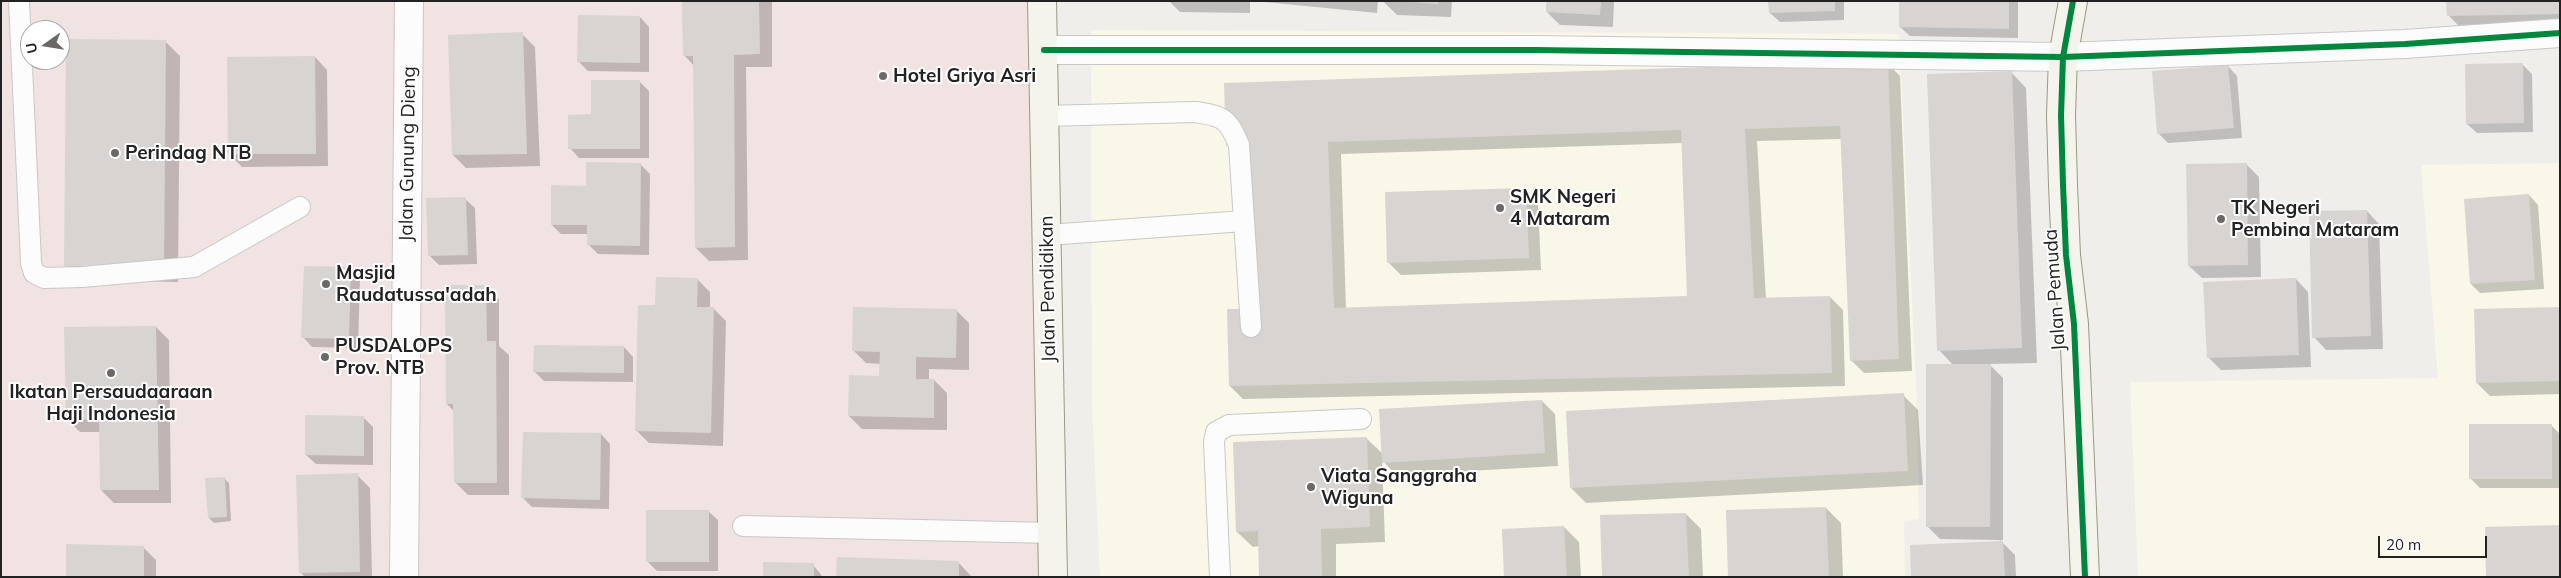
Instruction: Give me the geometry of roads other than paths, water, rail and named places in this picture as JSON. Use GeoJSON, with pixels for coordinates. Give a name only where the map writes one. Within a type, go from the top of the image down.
{"type":"FeatureCollection","features":[{"type":"Feature","properties":{"kind":"main road","name":"Jalan Pendidikan"},"geometry":{"type":"LineString","coordinates":[[1042,1],[1053,577]]}},
{"type":"Feature","properties":{"kind":"main road","name":"Jalan Pemuda"},"geometry":{"type":"LineString","coordinates":[[2073,1],[2064,57],[2061,115],[2062,185],[2066,255],[2074,324],[2086,577]]}},
{"type":"Feature","properties":{"kind":"street","name":"Jalan Gunung Dieng"},"geometry":{"type":"LineString","coordinates":[[404,577],[409,1]]}},
{"type":"Feature","properties":{"kind":"street"},"geometry":{"type":"LineString","coordinates":[[1044,50],[1534,50],[2064,57],[2405,44],[2560,34]]}},
{"type":"Feature","properties":{"kind":"lane"},"geometry":{"type":"LineString","coordinates":[[19,1],[31,263],[34,273],[44,278],[194,267],[300,207]]}},
{"type":"Feature","properties":{"kind":"lane"},"geometry":{"type":"LineString","coordinates":[[1045,116],[1196,112],[1219,115],[1231,125],[1239,145],[1251,327]]}},
{"type":"Feature","properties":{"kind":"lane"},"geometry":{"type":"LineString","coordinates":[[1047,235],[1244,220]]}},
{"type":"Feature","properties":{"kind":"lane"},"geometry":{"type":"LineString","coordinates":[[1220,577],[1214,442],[1216,432],[1229,425],[1361,419]]}},
{"type":"Feature","properties":{"kind":"lane"},"geometry":{"type":"LineString","coordinates":[[743,526],[1052,533]]}},
{"type":"Feature","properties":{"kind":"place","name":"Hotel Griya Asri"},"geometry":{"type":"Point","coordinates":[883,76]}},
{"type":"Feature","properties":{"kind":"place","name":"Perindag NTB"},"geometry":{"type":"Point","coordinates":[115,153]}},
{"type":"Feature","properties":{"kind":"place","name":"SMK Negeri 4 Mataram"},"geometry":{"type":"Point","coordinates":[1500,208]}},
{"type":"Feature","properties":{"kind":"place","name":"TK Negeri Pembina Mataram"},"geometry":{"type":"Point","coordinates":[2221,219]}},
{"type":"Feature","properties":{"kind":"place","name":"Masjid Raudatussa'adah"},"geometry":{"type":"Point","coordinates":[326,284]}},
{"type":"Feature","properties":{"kind":"place","name":"PUSDALOPS Prov. NTB"},"geometry":{"type":"Point","coordinates":[325,357]}},
{"type":"Feature","properties":{"kind":"place","name":"Ikatan Persaudaaraan Haji Indonesia"},"geometry":{"type":"Point","coordinates":[111,373]}},
{"type":"Feature","properties":{"kind":"place","name":"Viata Sanggraha Wiguna"},"geometry":{"type":"Point","coordinates":[1311,487]}}]}
